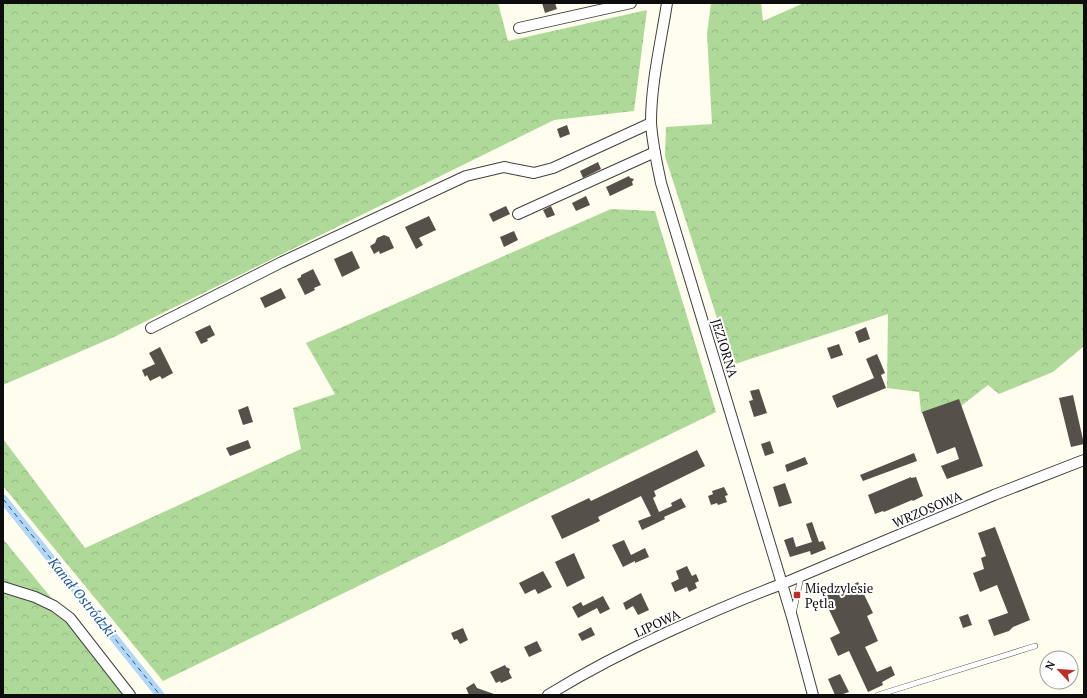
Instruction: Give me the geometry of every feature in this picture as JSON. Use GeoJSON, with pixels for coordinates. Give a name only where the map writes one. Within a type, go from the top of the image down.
{"type":"FeatureCollection","features":[{"type":"Feature","properties":{"kind":"street"},"geometry":{"type":"LineString","coordinates":[[518,28],[631,3]]}},
{"type":"Feature","properties":{"kind":"street","name":"JEZIORNA"},"geometry":{"type":"LineString","coordinates":[[667,3],[653,98],[651,123],[661,183],[792,617],[813,695]]}},
{"type":"Feature","properties":{"kind":"street"},"geometry":{"type":"LineString","coordinates":[[151,328],[282,262],[466,176],[504,167],[534,173],[554,168],[651,123]]}},
{"type":"Feature","properties":{"kind":"street"},"geometry":{"type":"LineString","coordinates":[[518,214],[655,152]]}},
{"type":"Feature","properties":{"kind":"street","name":"WRZOSOWA"},"geometry":{"type":"LineString","coordinates":[[782,584],[994,495],[1084,460]]}},
{"type":"Feature","properties":{"kind":"street","name":"LIPOWA"},"geometry":{"type":"LineString","coordinates":[[548,695],[596,667],[644,643],[743,598],[782,584]]}},
{"type":"Feature","properties":{"kind":"street"},"geometry":{"type":"LineString","coordinates":[[3,587],[35,597],[54,606],[70,618],[130,695]]}},
{"type":"Feature","properties":{"kind":"lane"},"geometry":{"type":"LineString","coordinates":[[792,617],[801,577]]}},
{"type":"Feature","properties":{"kind":"lane"},"geometry":{"type":"LineString","coordinates":[[878,695],[1035,646]]}},
{"type":"Feature","properties":{"kind":"green space"},"geometry":{"type":"Polygon","coordinates":[[[3,3],[498,3],[508,41],[647,10],[634,111],[554,120],[114,337],[3,385],[3,3]]]}},
{"type":"Feature","properties":{"kind":"green space"},"geometry":{"type":"Polygon","coordinates":[[[711,3],[761,3],[763,21],[804,3],[1084,3],[1084,346],[1053,372],[999,394],[988,385],[938,424],[921,412],[919,392],[887,388],[888,314],[732,365],[665,156],[666,127],[712,124],[707,34],[711,3]]]}},
{"type":"Feature","properties":{"kind":"green space"},"geometry":{"type":"Polygon","coordinates":[[[611,209],[655,211],[716,412],[163,681],[3,486],[3,439],[85,548],[301,449],[293,408],[335,394],[306,343],[611,209]]]}},
{"type":"Feature","properties":{"kind":"green space"},"geometry":{"type":"Polygon","coordinates":[[[3,539],[131,695],[3,695],[3,539]]]}},
{"type":"Feature","properties":{"kind":"building"},"geometry":{"type":"Polygon","coordinates":[[[542,3],[555,3],[557,9],[545,13],[542,3]]]}},
{"type":"Feature","properties":{"kind":"building"},"geometry":{"type":"Polygon","coordinates":[[[567,125],[570,134],[560,138],[557,129],[567,125]]]}},
{"type":"Feature","properties":{"kind":"building"},"geometry":{"type":"Polygon","coordinates":[[[598,162],[601,169],[583,178],[580,171],[598,162]]]}},
{"type":"Feature","properties":{"kind":"building"},"geometry":{"type":"Polygon","coordinates":[[[629,176],[630,178],[634,179],[632,182],[633,185],[610,196],[606,187],[629,176]]]}},
{"type":"Feature","properties":{"kind":"building"},"geometry":{"type":"Polygon","coordinates":[[[586,196],[590,205],[576,211],[572,203],[586,196]]]}},
{"type":"Feature","properties":{"kind":"building"},"geometry":{"type":"Polygon","coordinates":[[[506,206],[510,214],[493,222],[489,214],[506,206]]]}},
{"type":"Feature","properties":{"kind":"building"},"geometry":{"type":"Polygon","coordinates":[[[551,206],[555,215],[547,218],[543,210],[551,206]]]}},
{"type":"Feature","properties":{"kind":"building"},"geometry":{"type":"Polygon","coordinates":[[[429,216],[436,230],[419,238],[423,245],[416,249],[405,227],[429,216]]]}},
{"type":"Feature","properties":{"kind":"building"},"geometry":{"type":"Polygon","coordinates":[[[514,231],[518,240],[504,247],[500,237],[514,231]]]}},
{"type":"Feature","properties":{"kind":"building"},"geometry":{"type":"Polygon","coordinates":[[[384,235],[389,237],[394,248],[380,254],[379,251],[374,254],[370,246],[375,243],[377,238],[384,235]]]}},
{"type":"Feature","properties":{"kind":"building"},"geometry":{"type":"Polygon","coordinates":[[[352,251],[360,268],[342,277],[334,259],[352,251]]]}},
{"type":"Feature","properties":{"kind":"building"},"geometry":{"type":"Polygon","coordinates":[[[313,269],[321,285],[305,295],[297,279],[301,277],[301,275],[313,269]]]}},
{"type":"Feature","properties":{"kind":"building"},"geometry":{"type":"Polygon","coordinates":[[[281,288],[286,298],[265,308],[260,298],[281,288]]]}},
{"type":"Feature","properties":{"kind":"building"},"geometry":{"type":"Polygon","coordinates":[[[210,325],[215,335],[207,339],[208,341],[201,344],[195,332],[210,325]]]}},
{"type":"Feature","properties":{"kind":"building"},"geometry":{"type":"Polygon","coordinates":[[[866,327],[870,339],[859,343],[855,332],[866,327]]]}},
{"type":"Feature","properties":{"kind":"building"},"geometry":{"type":"Polygon","coordinates":[[[839,344],[843,355],[831,359],[827,348],[839,344]]]}},
{"type":"Feature","properties":{"kind":"building"},"geometry":{"type":"Polygon","coordinates":[[[160,347],[173,373],[162,379],[160,376],[150,381],[147,375],[145,377],[142,370],[155,364],[149,353],[160,347]]]}},
{"type":"Feature","properties":{"kind":"building"},"geometry":{"type":"Polygon","coordinates":[[[877,354],[885,373],[881,375],[886,388],[837,408],[832,396],[874,378],[866,359],[877,354]]]}},
{"type":"Feature","properties":{"kind":"building"},"geometry":{"type":"Polygon","coordinates":[[[759,389],[767,413],[754,417],[749,401],[753,400],[750,391],[759,389]]]}},
{"type":"Feature","properties":{"kind":"building"},"geometry":{"type":"Polygon","coordinates":[[[1073,395],[1084,444],[1071,447],[1059,398],[1073,395]]]}},
{"type":"Feature","properties":{"kind":"building"},"geometry":{"type":"Polygon","coordinates":[[[959,399],[983,466],[947,479],[941,466],[959,459],[955,447],[937,454],[922,412],[959,399]]]}},
{"type":"Feature","properties":{"kind":"building"},"geometry":{"type":"Polygon","coordinates":[[[248,406],[253,422],[243,425],[238,410],[248,406]]]}},
{"type":"Feature","properties":{"kind":"building"},"geometry":{"type":"Polygon","coordinates":[[[248,440],[251,448],[230,456],[226,448],[248,440]]]}},
{"type":"Feature","properties":{"kind":"building"},"geometry":{"type":"Polygon","coordinates":[[[770,441],[774,453],[765,456],[761,444],[770,441]]]}},
{"type":"Feature","properties":{"kind":"building"},"geometry":{"type":"Polygon","coordinates":[[[697,450],[705,466],[654,491],[656,496],[653,498],[659,512],[672,506],[671,503],[681,498],[686,507],[664,517],[665,519],[642,530],[638,521],[651,516],[641,496],[598,517],[600,521],[562,539],[551,516],[589,498],[591,501],[697,450]]]}},
{"type":"Feature","properties":{"kind":"building"},"geometry":{"type":"Polygon","coordinates":[[[914,453],[917,461],[863,481],[860,475],[914,453]]]}},
{"type":"Feature","properties":{"kind":"building"},"geometry":{"type":"Polygon","coordinates":[[[805,457],[808,464],[787,472],[785,465],[805,457]]]}},
{"type":"Feature","properties":{"kind":"building"},"geometry":{"type":"Polygon","coordinates":[[[911,477],[916,477],[923,496],[884,512],[875,514],[868,495],[911,477]]]}},
{"type":"Feature","properties":{"kind":"building"},"geometry":{"type":"Polygon","coordinates":[[[785,483],[792,503],[779,507],[773,487],[785,483]]]}},
{"type":"Feature","properties":{"kind":"building"},"geometry":{"type":"Polygon","coordinates":[[[724,487],[728,495],[725,496],[727,502],[718,505],[717,503],[711,505],[708,496],[713,494],[712,491],[724,487]]]}},
{"type":"Feature","properties":{"kind":"building"},"geometry":{"type":"Polygon","coordinates":[[[812,522],[819,542],[823,541],[826,549],[811,555],[810,551],[790,557],[784,540],[793,537],[796,547],[812,542],[806,524],[812,522]]]}},
{"type":"Feature","properties":{"kind":"building"},"geometry":{"type":"Polygon","coordinates":[[[995,527],[1030,620],[1013,627],[1009,631],[994,636],[988,620],[1008,613],[997,585],[980,592],[973,573],[984,569],[981,558],[986,556],[978,533],[995,527]]]}},
{"type":"Feature","properties":{"kind":"building"},"geometry":{"type":"Polygon","coordinates":[[[624,540],[631,555],[645,548],[649,557],[635,563],[635,561],[623,567],[612,545],[624,540]]]}},
{"type":"Feature","properties":{"kind":"building"},"geometry":{"type":"Polygon","coordinates":[[[574,553],[585,578],[567,587],[555,562],[574,553]]]}},
{"type":"Feature","properties":{"kind":"building"},"geometry":{"type":"Polygon","coordinates":[[[687,566],[692,576],[696,574],[699,581],[695,583],[697,588],[689,592],[687,587],[675,592],[671,583],[679,579],[676,571],[687,566]]]}},
{"type":"Feature","properties":{"kind":"building"},"geometry":{"type":"Polygon","coordinates":[[[543,571],[552,587],[538,594],[535,589],[525,594],[519,583],[543,571]]]}},
{"type":"Feature","properties":{"kind":"building"},"geometry":{"type":"Polygon","coordinates":[[[858,582],[873,613],[867,616],[878,641],[865,647],[877,672],[891,666],[895,675],[882,682],[883,685],[868,692],[849,651],[838,656],[830,638],[840,633],[823,597],[838,590],[839,592],[858,582]]]}},
{"type":"Feature","properties":{"kind":"building"},"geometry":{"type":"Polygon","coordinates":[[[641,593],[649,610],[638,615],[633,606],[626,610],[623,603],[641,593]]]}},
{"type":"Feature","properties":{"kind":"building"},"geometry":{"type":"Polygon","coordinates":[[[603,596],[610,609],[600,614],[597,608],[578,618],[572,607],[581,602],[583,606],[603,596]]]}},
{"type":"Feature","properties":{"kind":"building"},"geometry":{"type":"Polygon","coordinates":[[[968,614],[972,625],[963,628],[959,617],[968,614]]]}},
{"type":"Feature","properties":{"kind":"building"},"geometry":{"type":"Polygon","coordinates":[[[591,627],[595,635],[582,641],[578,634],[591,627]]]}},
{"type":"Feature","properties":{"kind":"building"},"geometry":{"type":"Polygon","coordinates":[[[463,628],[468,640],[460,644],[457,639],[454,640],[451,633],[463,628]]]}},
{"type":"Feature","properties":{"kind":"building"},"geometry":{"type":"Polygon","coordinates":[[[537,641],[542,651],[529,657],[524,647],[537,641]]]}},
{"type":"Feature","properties":{"kind":"building"},"geometry":{"type":"Polygon","coordinates":[[[505,665],[510,669],[509,672],[512,678],[501,683],[500,681],[496,683],[490,672],[505,665]]]}},
{"type":"Feature","properties":{"kind":"building"},"geometry":{"type":"Polygon","coordinates":[[[840,674],[849,692],[835,695],[828,679],[840,674]]]}},
{"type":"Feature","properties":{"kind":"building"},"geometry":{"type":"Polygon","coordinates":[[[474,683],[477,688],[494,695],[469,695],[466,688],[474,683]]]}},
{"type":"Feature","properties":{"kind":"waterway","name":"Kanał Ostródzki"},"geometry":{"type":"LineString","coordinates":[[3,499],[160,695]]}},
{"type":"Feature","properties":{"kind":"ferry route"},"geometry":{"type":"LineString","coordinates":[[3,499],[160,695]]}},
{"type":"Feature","properties":{"kind":"place","name":"Międzylesie Pętla"},"geometry":{"type":"Point","coordinates":[797,595]}}]}
